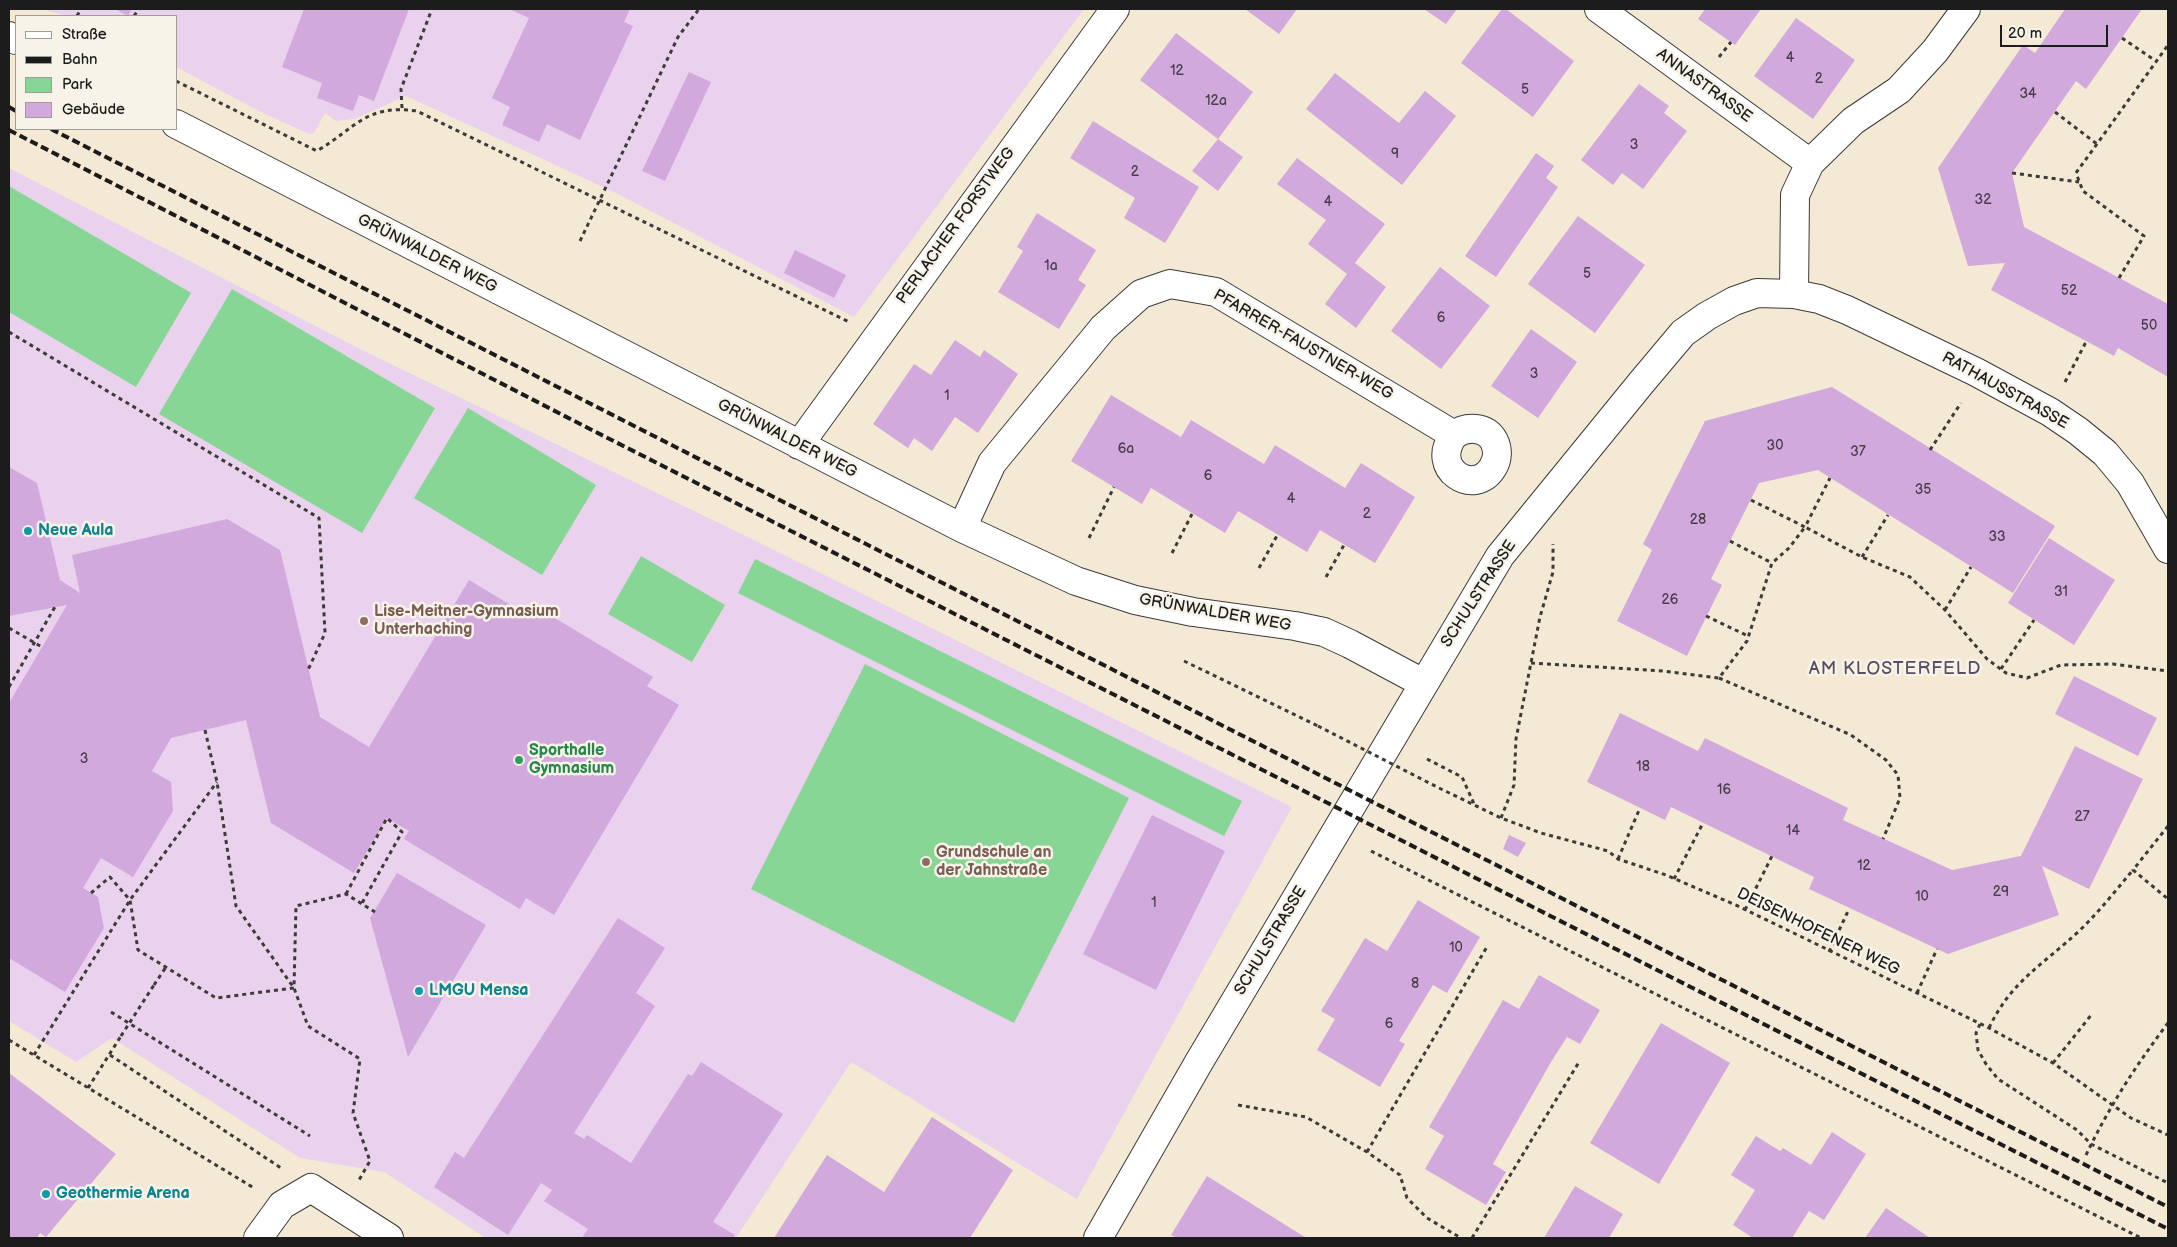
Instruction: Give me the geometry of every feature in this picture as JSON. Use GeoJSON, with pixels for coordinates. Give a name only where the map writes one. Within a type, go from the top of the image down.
{"type":"FeatureCollection","features":[{"type":"Feature","properties":{"kind":"street","name":"PERLACHER FORSTWEG"},"geometry":{"type":"LineString","coordinates":[[798,445],[876,335],[1115,9]]}},
{"type":"Feature","properties":{"kind":"street","name":"ANNASTRASSE"},"geometry":{"type":"LineString","coordinates":[[1599,9],[1810,163]]}},
{"type":"Feature","properties":{"kind":"street"},"geometry":{"type":"LineString","coordinates":[[1794,294],[1795,196],[1810,163],[1853,120],[1899,90],[1935,51],[1966,9]]}},
{"type":"Feature","properties":{"kind":"street","name":"GRÜNWALDER WEG"},"geometry":{"type":"LineString","coordinates":[[178,125],[798,445],[962,528],[1076,581],[1135,600],[1211,615],[1295,626],[1324,632],[1423,683]]}},
{"type":"Feature","properties":{"kind":"street","name":"PFARRER-FAUSTNER-WEG"},"geometry":{"type":"LineString","coordinates":[[962,528],[992,463],[1103,328],[1141,294],[1170,284],[1216,292],[1454,435]]}},
{"type":"Feature","properties":{"kind":"street","name":"SCHULSTRASSE"},"geometry":{"type":"LineString","coordinates":[[1098,1238],[1199,1062],[1500,556],[1596,435],[1683,333],[1706,316],[1734,301],[1757,293],[1794,294]]}},
{"type":"Feature","properties":{"kind":"street","name":"RATHAUSSTRASSE"},"geometry":{"type":"LineString","coordinates":[[1794,294],[1847,310],[1976,372],[2050,412],[2078,431],[2105,453],[2130,483],[2168,549]]}},
{"type":"Feature","properties":{"kind":"street"},"geometry":{"type":"LineString","coordinates":[[258,1238],[282,1205],[312,1188],[389,1238]]}},
{"type":"Feature","properties":{"kind":"path"},"geometry":{"type":"LineString","coordinates":[[402,108],[401,89],[432,9]]}},
{"type":"Feature","properties":{"kind":"path"},"geometry":{"type":"LineString","coordinates":[[580,240],[678,37],[699,9]]}},
{"type":"Feature","properties":{"kind":"path"},"geometry":{"type":"LineString","coordinates":[[2122,38],[2156,61]]}},
{"type":"Feature","properties":{"kind":"path"},"geometry":{"type":"LineString","coordinates":[[2119,278],[2144,236],[2083,191],[2076,173],[2168,45]]}},
{"type":"Feature","properties":{"kind":"path"},"geometry":{"type":"LineString","coordinates":[[178,82],[317,151],[364,118],[384,109],[402,108],[417,110],[876,335]]}},
{"type":"Feature","properties":{"kind":"path"},"geometry":{"type":"LineString","coordinates":[[2055,112],[2097,144]]}},
{"type":"Feature","properties":{"kind":"path"},"geometry":{"type":"LineString","coordinates":[[2012,173],[2079,182]]}},
{"type":"Feature","properties":{"kind":"path"},"geometry":{"type":"LineString","coordinates":[[9,332],[319,518],[326,633],[308,670]]}},
{"type":"Feature","properties":{"kind":"path"},"geometry":{"type":"LineString","coordinates":[[2050,412],[2087,340]]}},
{"type":"Feature","properties":{"kind":"path"},"geometry":{"type":"LineString","coordinates":[[1930,450],[1961,403]]}},
{"type":"Feature","properties":{"kind":"path"},"geometry":{"type":"LineString","coordinates":[[1719,678],[1747,641],[1772,563],[1789,548],[1805,527],[1830,478]]}},
{"type":"Feature","properties":{"kind":"path"},"geometry":{"type":"LineString","coordinates":[[1089,538],[1114,487]]}},
{"type":"Feature","properties":{"kind":"path"},"geometry":{"type":"LineString","coordinates":[[1751,500],[1862,557],[1910,577],[1945,610],[1987,659],[2001,670],[2027,678],[2061,665],[2113,664],[2168,671]]}},
{"type":"Feature","properties":{"kind":"path"},"geometry":{"type":"LineString","coordinates":[[1172,553],[1192,514]]}},
{"type":"Feature","properties":{"kind":"path"},"geometry":{"type":"LineString","coordinates":[[1862,557],[1888,515]]}},
{"type":"Feature","properties":{"kind":"path"},"geometry":{"type":"LineString","coordinates":[[1259,568],[1278,534]]}},
{"type":"Feature","properties":{"kind":"path"},"geometry":{"type":"LineString","coordinates":[[1730,541],[1772,563]]}},
{"type":"Feature","properties":{"kind":"path"},"geometry":{"type":"LineString","coordinates":[[1501,818],[1514,786],[1516,739],[1540,617],[1553,572],[1553,544]]}},
{"type":"Feature","properties":{"kind":"path"},"geometry":{"type":"LineString","coordinates":[[1326,577],[1344,545]]}},
{"type":"Feature","properties":{"kind":"path"},"geometry":{"type":"LineString","coordinates":[[1945,610],[1971,567]]}},
{"type":"Feature","properties":{"kind":"path"},"geometry":{"type":"LineString","coordinates":[[9,687],[56,605]]}},
{"type":"Feature","properties":{"kind":"path"},"geometry":{"type":"LineString","coordinates":[[1706,616],[1748,636]]}},
{"type":"Feature","properties":{"kind":"path"},"geometry":{"type":"LineString","coordinates":[[2001,670],[2034,620]]}},
{"type":"Feature","properties":{"kind":"path"},"geometry":{"type":"LineString","coordinates":[[9,628],[42,647]]}},
{"type":"Feature","properties":{"kind":"path","name":"DEISENHOFENER WEG"},"geometry":{"type":"LineString","coordinates":[[1184,661],[1318,726],[1475,807],[1542,833],[1608,851],[1618,858],[1674,879],[1744,910],[1917,993],[1989,1028],[2053,1063],[2131,1118],[2168,1135]]}},
{"type":"Feature","properties":{"kind":"path"},"geometry":{"type":"LineString","coordinates":[[1531,663],[1663,671],[1719,678],[1851,735],[1886,760],[1898,775],[1900,798],[1883,839]]}},
{"type":"Feature","properties":{"kind":"path"},"geometry":{"type":"LineString","coordinates":[[204,730],[217,782],[236,906],[294,988],[308,1026],[360,1059],[353,1113],[370,1161],[344,1207]]}},
{"type":"Feature","properties":{"kind":"path"},"geometry":{"type":"LineString","coordinates":[[1427,760],[1462,777],[1475,807]]}},
{"type":"Feature","properties":{"kind":"path"},"geometry":{"type":"LineString","coordinates":[[34,1055],[130,900],[217,782]]}},
{"type":"Feature","properties":{"kind":"path"},"geometry":{"type":"LineString","coordinates":[[1618,858],[1640,808]]}},
{"type":"Feature","properties":{"kind":"path"},"geometry":{"type":"LineString","coordinates":[[346,894],[387,818],[402,832],[362,903]]}},
{"type":"Feature","properties":{"kind":"path"},"geometry":{"type":"LineString","coordinates":[[1674,879],[1702,823]]}},
{"type":"Feature","properties":{"kind":"path"},"geometry":{"type":"LineString","coordinates":[[1989,1028],[1999,1008],[2024,976],[2080,930],[2133,870],[2168,826]]}},
{"type":"Feature","properties":{"kind":"path"},"geometry":{"type":"LineString","coordinates":[[1371,851],[2141,1238]]}},
{"type":"Feature","properties":{"kind":"path"},"geometry":{"type":"LineString","coordinates":[[1744,910],[1772,856]]}},
{"type":"Feature","properties":{"kind":"path"},"geometry":{"type":"LineString","coordinates":[[2133,870],[2168,899]]}},
{"type":"Feature","properties":{"kind":"path"},"geometry":{"type":"LineString","coordinates":[[91,893],[110,877],[130,900],[138,950],[216,998],[294,988]]}},
{"type":"Feature","properties":{"kind":"path"},"geometry":{"type":"LineString","coordinates":[[294,988],[296,906],[346,894],[375,912]]}},
{"type":"Feature","properties":{"kind":"path"},"geometry":{"type":"LineString","coordinates":[[1829,952],[1849,909]]}},
{"type":"Feature","properties":{"kind":"path"},"geometry":{"type":"LineString","coordinates":[[1367,1152],[1488,945]]}},
{"type":"Feature","properties":{"kind":"path"},"geometry":{"type":"LineString","coordinates":[[1917,993],[1937,949]]}},
{"type":"Feature","properties":{"kind":"path"},"geometry":{"type":"LineString","coordinates":[[88,1088],[166,967]]}},
{"type":"Feature","properties":{"kind":"path"},"geometry":{"type":"LineString","coordinates":[[111,1012],[310,1136]]}},
{"type":"Feature","properties":{"kind":"path"},"geometry":{"type":"LineString","coordinates":[[2053,1063],[2092,1014]]}},
{"type":"Feature","properties":{"kind":"path"},"geometry":{"type":"LineString","coordinates":[[2086,1155],[2112,1103],[2135,1067],[2168,1023]]}},
{"type":"Feature","properties":{"kind":"path"},"geometry":{"type":"LineString","coordinates":[[1980,1024],[1976,1033],[1978,1050],[1998,1079],[2076,1130],[2091,1144],[2168,1183]]}},
{"type":"Feature","properties":{"kind":"path"},"geometry":{"type":"LineString","coordinates":[[9,1040],[282,1205]]}},
{"type":"Feature","properties":{"kind":"path"},"geometry":{"type":"LineString","coordinates":[[110,1056],[312,1188]]}},
{"type":"Feature","properties":{"kind":"path"},"geometry":{"type":"LineString","coordinates":[[1472,1238],[1578,1062]]}},
{"type":"Feature","properties":{"kind":"path"},"geometry":{"type":"LineString","coordinates":[[1238,1104],[1306,1117],[1367,1152],[1400,1175],[1407,1198],[1427,1218],[1461,1238]]}},
{"type":"Feature","properties":{"kind":"shaded area"},"geometry":{"type":"Polygon","coordinates":[[[43,9],[1084,9],[854,317],[618,194],[406,96],[354,119],[336,121],[325,113],[314,133],[309,134],[263,113],[178,68],[178,15],[62,15],[43,9]]]}},
{"type":"Feature","properties":{"kind":"shaded area"},"geometry":{"type":"Polygon","coordinates":[[[9,168],[362,350],[760,543],[1292,807],[1077,1199],[851,1062],[736,1238],[486,1238],[384,1172],[300,1158],[112,1038],[76,1062],[9,1021],[9,168]]]}},
{"type":"Feature","properties":{"kind":"green space"},"geometry":{"type":"Polygon","coordinates":[[[9,186],[191,293],[136,387],[9,312],[9,186]]]}},
{"type":"Feature","properties":{"kind":"green space"},"geometry":{"type":"Polygon","coordinates":[[[232,289],[435,408],[362,533],[159,414],[232,289]]]}},
{"type":"Feature","properties":{"kind":"green space"},"geometry":{"type":"Polygon","coordinates":[[[468,408],[596,485],[542,575],[414,498],[468,408]]]}},
{"type":"Feature","properties":{"kind":"green space"},"geometry":{"type":"Polygon","coordinates":[[[641,556],[725,605],[692,662],[608,614],[641,556]]]}},
{"type":"Feature","properties":{"kind":"green space"},"geometry":{"type":"Polygon","coordinates":[[[755,559],[1242,801],[1224,836],[738,593],[755,559]]]}},
{"type":"Feature","properties":{"kind":"green space"},"geometry":{"type":"Polygon","coordinates":[[[865,664],[1129,798],[1014,1023],[751,889],[865,664]]]}},
{"type":"Feature","properties":{"kind":"building"},"geometry":{"type":"Polygon","coordinates":[[[115,9],[132,9],[129,15],[115,9]]]}},
{"type":"Feature","properties":{"kind":"building"},"geometry":{"type":"Polygon","coordinates":[[[304,9],[409,9],[374,101],[359,95],[353,111],[317,98],[322,83],[282,67],[304,9]]]}},
{"type":"Feature","properties":{"kind":"building"},"geometry":{"type":"Polygon","coordinates":[[[509,9],[630,9],[624,22],[633,26],[580,140],[547,124],[539,142],[502,125],[510,107],[492,98],[529,18],[509,9]]]}},
{"type":"Feature","properties":{"kind":"building"},"geometry":{"type":"Polygon","coordinates":[[[1245,9],[1297,9],[1279,34],[1245,9]]]}},
{"type":"Feature","properties":{"kind":"building"},"geometry":{"type":"Polygon","coordinates":[[[1424,9],[1457,9],[1446,24],[1424,9]]]}},
{"type":"Feature","properties":{"kind":"building"},"geometry":{"type":"Polygon","coordinates":[[[1502,9],[1506,9],[1574,61],[1533,117],[1461,63],[1502,9]]]}},
{"type":"Feature","properties":{"kind":"building"},"geometry":{"type":"Polygon","coordinates":[[[1705,9],[1761,9],[1735,45],[1698,19],[1705,9]]]}},
{"type":"Feature","properties":{"kind":"building"},"geometry":{"type":"Polygon","coordinates":[[[2065,9],[2142,9],[2086,89],[2076,81],[2012,173],[2024,227],[2168,304],[2168,377],[2118,348],[2114,356],[1991,290],[2005,263],[1968,266],[1938,168],[2023,45],[2035,53],[2065,9]]]}},
{"type":"Feature","properties":{"kind":"building"},"geometry":{"type":"Polygon","coordinates":[[[1796,18],[1855,60],[1813,119],[1754,76],[1796,18]]]}},
{"type":"Feature","properties":{"kind":"building"},"geometry":{"type":"Polygon","coordinates":[[[1176,33],[1253,92],[1218,139],[1140,80],[1176,33]]]}},
{"type":"Feature","properties":{"kind":"building"},"geometry":{"type":"Polygon","coordinates":[[[689,72],[711,82],[665,181],[642,171],[689,72]]]}},
{"type":"Feature","properties":{"kind":"building"},"geometry":{"type":"Polygon","coordinates":[[[1335,73],[1399,123],[1425,91],[1456,116],[1402,185],[1306,109],[1335,73]]]}},
{"type":"Feature","properties":{"kind":"building"},"geometry":{"type":"Polygon","coordinates":[[[1639,84],[1669,106],[1664,113],[1687,131],[1643,189],[1622,173],[1613,185],[1581,160],[1639,84]]]}},
{"type":"Feature","properties":{"kind":"building"},"geometry":{"type":"Polygon","coordinates":[[[1093,121],[1199,187],[1165,243],[1124,218],[1135,198],[1070,158],[1093,121]]]}},
{"type":"Feature","properties":{"kind":"building"},"geometry":{"type":"Polygon","coordinates":[[[1218,139],[1243,157],[1218,191],[1192,171],[1218,139]]]}},
{"type":"Feature","properties":{"kind":"building"},"geometry":{"type":"Polygon","coordinates":[[[1536,153],[1554,166],[1546,178],[1558,187],[1496,277],[1465,256],[1536,153]]]}},
{"type":"Feature","properties":{"kind":"building"},"geometry":{"type":"Polygon","coordinates":[[[1297,158],[1385,224],[1355,263],[1386,287],[1356,328],[1325,304],[1347,274],[1308,244],[1326,220],[1277,184],[1297,158]]]}},
{"type":"Feature","properties":{"kind":"building"},"geometry":{"type":"Polygon","coordinates":[[[1037,213],[1096,250],[1078,280],[1086,285],[1059,329],[998,292],[1023,251],[1017,247],[1037,213]]]}},
{"type":"Feature","properties":{"kind":"building"},"geometry":{"type":"Polygon","coordinates":[[[1578,216],[1645,265],[1595,333],[1528,284],[1578,216]]]}},
{"type":"Feature","properties":{"kind":"building"},"geometry":{"type":"Polygon","coordinates":[[[795,250],[846,275],[834,298],[784,273],[795,250]]]}},
{"type":"Feature","properties":{"kind":"building"},"geometry":{"type":"Polygon","coordinates":[[[1440,267],[1490,306],[1441,369],[1391,331],[1440,267]]]}},
{"type":"Feature","properties":{"kind":"building"},"geometry":{"type":"Polygon","coordinates":[[[1531,329],[1577,362],[1538,418],[1491,386],[1531,329]]]}},
{"type":"Feature","properties":{"kind":"building"},"geometry":{"type":"Polygon","coordinates":[[[955,340],[980,357],[984,350],[1018,374],[978,433],[955,417],[932,451],[914,438],[908,448],[873,424],[914,364],[931,375],[955,340]]]}},
{"type":"Feature","properties":{"kind":"building"},"geometry":{"type":"Polygon","coordinates":[[[1832,387],[2055,526],[2013,593],[1818,470],[1759,483],[1711,579],[1722,585],[1687,656],[1617,621],[1652,550],[1643,544],[1705,421],[1832,387]]]}},
{"type":"Feature","properties":{"kind":"building"},"geometry":{"type":"Polygon","coordinates":[[[1111,395],[1181,437],[1191,420],[1264,464],[1275,445],[1345,488],[1361,463],[1415,497],[1375,563],[1320,530],[1307,552],[1238,511],[1225,533],[1151,488],[1142,504],[1071,461],[1111,395]]]}},
{"type":"Feature","properties":{"kind":"building"},"geometry":{"type":"Polygon","coordinates":[[[9,467],[37,483],[60,580],[80,593],[72,555],[227,519],[280,550],[320,717],[369,747],[469,580],[534,619],[540,609],[653,677],[647,686],[679,705],[554,915],[526,898],[520,909],[404,839],[409,831],[387,818],[354,873],[271,823],[246,720],[171,738],[152,771],[171,782],[173,811],[133,877],[101,858],[83,888],[98,897],[104,928],[65,992],[9,958],[9,703],[67,605],[9,616],[9,467]]]}},
{"type":"Feature","properties":{"kind":"building"},"geometry":{"type":"Polygon","coordinates":[[[2049,538],[2115,580],[2074,645],[2008,603],[2049,538]]]}},
{"type":"Feature","properties":{"kind":"building"},"geometry":{"type":"Polygon","coordinates":[[[2074,676],[2157,718],[2138,756],[2055,714],[2074,676]]]}},
{"type":"Feature","properties":{"kind":"building"},"geometry":{"type":"Polygon","coordinates":[[[1620,713],[1698,751],[1705,738],[1848,808],[1843,820],[1952,870],[2021,856],[2075,746],[2143,779],[2089,889],[2042,866],[2059,915],[1948,954],[1809,889],[1814,877],[1671,807],[1665,820],[1587,782],[1620,713]]]}},
{"type":"Feature","properties":{"kind":"building"},"geometry":{"type":"Polygon","coordinates":[[[1152,815],[1225,851],[1156,990],[1083,954],[1152,815]]]}},
{"type":"Feature","properties":{"kind":"building"},"geometry":{"type":"Polygon","coordinates":[[[1509,835],[1526,843],[1518,857],[1503,849],[1509,835]]]}},
{"type":"Feature","properties":{"kind":"building","name":"LMGU Mensa"},"geometry":{"type":"Polygon","coordinates":[[[397,873],[486,925],[408,1057],[370,918],[397,873]]]}},
{"type":"Feature","properties":{"kind":"building"},"geometry":{"type":"Polygon","coordinates":[[[1418,900],[1480,937],[1447,993],[1433,985],[1399,1041],[1405,1044],[1380,1087],[1317,1050],[1335,1019],[1321,1011],[1365,938],[1387,951],[1418,900]]]}},
{"type":"Feature","properties":{"kind":"building"},"geometry":{"type":"Polygon","coordinates":[[[618,918],[665,948],[636,993],[655,1006],[574,1133],[584,1139],[587,1135],[631,1163],[688,1074],[692,1076],[701,1062],[783,1114],[713,1222],[735,1235],[733,1238],[582,1238],[588,1229],[544,1201],[552,1190],[541,1183],[508,1235],[434,1187],[455,1152],[464,1158],[618,918]]]}},
{"type":"Feature","properties":{"kind":"building"},"geometry":{"type":"Polygon","coordinates":[[[1539,975],[1600,1010],[1580,1044],[1567,1037],[1551,1062],[1493,1164],[1506,1172],[1486,1205],[1425,1169],[1444,1136],[1429,1127],[1503,1000],[1519,1009],[1539,975]]]}},
{"type":"Feature","properties":{"kind":"building"},"geometry":{"type":"Polygon","coordinates":[[[1661,1023],[1730,1063],[1659,1184],[1590,1143],[1661,1023]]]}},
{"type":"Feature","properties":{"kind":"building","name":"Geothermie Arena"},"geometry":{"type":"Polygon","coordinates":[[[9,1073],[116,1154],[46,1237],[40,1233],[37,1238],[9,1238],[9,1073]]]}},
{"type":"Feature","properties":{"kind":"building"},"geometry":{"type":"Polygon","coordinates":[[[932,1117],[1013,1170],[970,1238],[774,1238],[827,1155],[884,1192],[932,1117]]]}},
{"type":"Feature","properties":{"kind":"building"},"geometry":{"type":"Polygon","coordinates":[[[1832,1132],[1866,1154],[1824,1220],[1809,1211],[1792,1238],[1753,1238],[1733,1225],[1755,1190],[1731,1175],[1756,1136],[1780,1151],[1783,1148],[1811,1165],[1832,1132]]]}},
{"type":"Feature","properties":{"kind":"building"},"geometry":{"type":"Polygon","coordinates":[[[1207,1176],[1307,1238],[1177,1238],[1171,1235],[1207,1176]]]}},
{"type":"Feature","properties":{"kind":"building"},"geometry":{"type":"Polygon","coordinates":[[[1575,1186],[1623,1214],[1609,1238],[1544,1238],[1575,1186]]]}},
{"type":"Feature","properties":{"kind":"building"},"geometry":{"type":"Polygon","coordinates":[[[1886,1208],[1930,1238],[1865,1238],[1886,1208]]]}},
{"type":"Feature","properties":{"kind":"railway"},"geometry":{"type":"LineString","coordinates":[[9,107],[15,110]]}},
{"type":"Feature","properties":{"kind":"railway"},"geometry":{"type":"LineString","coordinates":[[9,130],[584,426],[2168,1229]]}},
{"type":"Feature","properties":{"kind":"railway"},"geometry":{"type":"LineString","coordinates":[[53,130],[2168,1207]]}},
{"type":"Feature","properties":{"kind":"place","name":"Neue Aula"},"geometry":{"type":"Point","coordinates":[28,531]}},
{"type":"Feature","properties":{"kind":"place","name":"Lise-Meitner-Gymnasium Unterhaching"},"geometry":{"type":"Point","coordinates":[364,621]}},
{"type":"Feature","properties":{"kind":"place","name":"Sporthalle Gymnasium"},"geometry":{"type":"Point","coordinates":[519,760]}},
{"type":"Feature","properties":{"kind":"place","name":"Grundschule an der Jahnstraße"},"geometry":{"type":"Point","coordinates":[926,862]}},
{"type":"Feature","properties":{"kind":"place","name":"LMGU Mensa"},"geometry":{"type":"Point","coordinates":[419,991]}},
{"type":"Feature","properties":{"kind":"place","name":"Geothermie Arena"},"geometry":{"type":"Point","coordinates":[46,1194]}},
{"type":"Feature","properties":{"kind":"district","name":"AM KLOSTERFELD"},"geometry":{"type":"Point","coordinates":[1895,669]}}]}
